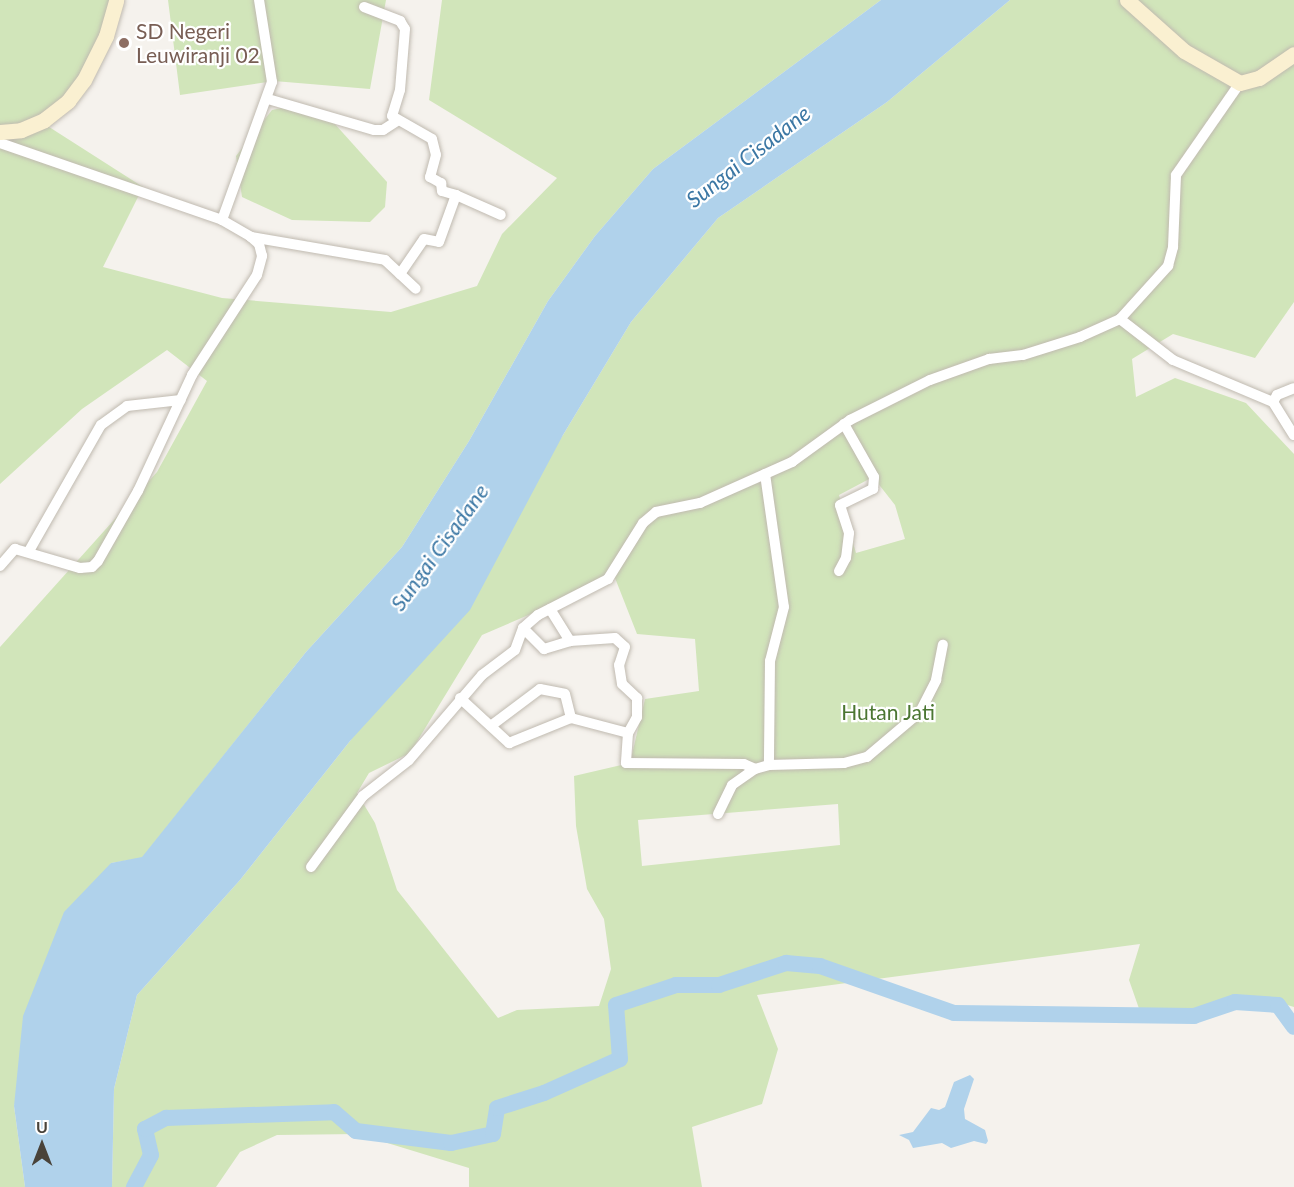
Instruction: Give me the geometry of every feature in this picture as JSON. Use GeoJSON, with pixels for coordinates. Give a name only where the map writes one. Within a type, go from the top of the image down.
{"type":"FeatureCollection","features":[{"type":"Feature","properties":{"kind":"main road"},"geometry":{"type":"LineString","coordinates":[[0,132],[21,130],[44,120],[68,101],[84,80],[106,36],[116,0]]}},
{"type":"Feature","properties":{"kind":"main road"},"geometry":{"type":"LineString","coordinates":[[1127,0],[1184,51],[1240,83],[1259,78],[1294,54]]}},
{"type":"Feature","properties":{"kind":"street"},"geometry":{"type":"LineString","coordinates":[[222,220],[268,99],[272,62],[259,0]]}},
{"type":"Feature","properties":{"kind":"street"},"geometry":{"type":"LineString","coordinates":[[364,7],[400,21],[405,28],[399,90],[392,111],[397,121],[432,139],[436,155],[430,177],[441,183],[442,191],[501,215]]}},
{"type":"Feature","properties":{"kind":"street"},"geometry":{"type":"LineString","coordinates":[[311,867],[363,796],[409,760],[482,675],[515,650],[523,628],[550,609],[608,579],[643,523],[656,512],[700,503],[792,462],[844,424],[930,380],[990,359],[1023,355],[1080,337],[1120,319],[1168,266],[1173,248],[1176,176],[1240,83]]}},
{"type":"Feature","properties":{"kind":"street"},"geometry":{"type":"LineString","coordinates":[[268,99],[374,130],[397,121]]}},
{"type":"Feature","properties":{"kind":"street"},"geometry":{"type":"LineString","coordinates":[[0,143],[222,220],[259,244],[262,256],[257,275],[192,375],[138,491],[98,561],[92,567],[80,568],[29,551],[10,552],[0,566]]}},
{"type":"Feature","properties":{"kind":"street"},"geometry":{"type":"LineString","coordinates":[[400,274],[424,239],[440,242],[456,195]]}},
{"type":"Feature","properties":{"kind":"street"},"geometry":{"type":"LineString","coordinates":[[251,237],[385,260],[416,289]]}},
{"type":"Feature","properties":{"kind":"street"},"geometry":{"type":"LineString","coordinates":[[1120,319],[1173,360],[1273,402],[1294,435]]}},
{"type":"Feature","properties":{"kind":"street"},"geometry":{"type":"LineString","coordinates":[[1273,402],[1277,395],[1294,388]]}},
{"type":"Feature","properties":{"kind":"street"},"geometry":{"type":"LineString","coordinates":[[29,551],[101,425],[127,406],[181,400]]}},
{"type":"Feature","properties":{"kind":"street"},"geometry":{"type":"LineString","coordinates":[[839,571],[846,558],[849,533],[840,505],[873,489],[874,477],[844,424]]}},
{"type":"Feature","properties":{"kind":"street"},"geometry":{"type":"LineString","coordinates":[[765,474],[784,608],[770,661],[769,765]]}},
{"type":"Feature","properties":{"kind":"street"},"geometry":{"type":"LineString","coordinates":[[550,609],[570,641]]}},
{"type":"Feature","properties":{"kind":"street"},"geometry":{"type":"LineString","coordinates":[[523,628],[544,649],[570,641],[615,638],[625,647],[619,665],[622,684],[637,698],[637,717],[628,733],[626,763],[744,764],[755,769]]}},
{"type":"Feature","properties":{"kind":"street"},"geometry":{"type":"LineString","coordinates":[[718,814],[732,785],[755,769],[769,765],[844,764],[867,757],[920,712],[936,680],[943,645]]}},
{"type":"Feature","properties":{"kind":"street"},"geometry":{"type":"LineString","coordinates":[[492,725],[540,689],[565,694],[571,718]]}},
{"type":"Feature","properties":{"kind":"street"},"geometry":{"type":"LineString","coordinates":[[460,698],[509,743],[571,718],[628,733]]}},
{"type":"Feature","properties":{"kind":"green space"},"geometry":{"type":"Polygon","coordinates":[[[0,0],[117,0],[93,74],[46,125],[143,187],[103,267],[222,298],[391,312],[477,286],[502,234],[557,178],[429,100],[442,0],[881,0],[653,169],[595,236],[548,301],[469,441],[402,547],[306,652],[142,858],[111,863],[14,1106],[25,1187],[0,1187],[0,647],[157,472],[207,381],[167,350],[82,409],[0,484],[0,0]]]}},
{"type":"Feature","properties":{"kind":"green space"},"geometry":{"type":"Polygon","coordinates":[[[168,0],[386,0],[370,89],[274,81],[180,95],[168,0]]]}},
{"type":"Feature","properties":{"kind":"green space","name":"Hutan Jati"},"geometry":{"type":"Polygon","coordinates":[[[1010,0],[1294,0],[1294,302],[1255,358],[1173,334],[1132,359],[1136,397],[1175,378],[1246,403],[1294,454],[1294,1007],[1271,1000],[1183,1022],[1143,1020],[1129,980],[1140,944],[757,995],[778,1049],[762,1104],[692,1127],[702,1187],[469,1187],[469,1168],[358,1134],[277,1135],[240,1152],[216,1187],[112,1187],[114,1089],[137,995],[240,880],[350,741],[563,435],[631,322],[718,218],[887,102],[1010,0]],[[873,477],[839,495],[856,553],[905,539],[895,505],[873,477]],[[615,578],[482,635],[410,753],[369,773],[357,793],[375,823],[397,890],[498,1018],[517,1010],[599,1006],[611,969],[604,919],[587,889],[576,826],[574,776],[630,763],[645,699],[699,691],[695,639],[637,634],[615,578]],[[838,804],[638,820],[642,866],[840,845],[838,804]]]}},
{"type":"Feature","properties":{"kind":"green space"},"geometry":{"type":"Polygon","coordinates":[[[299,104],[334,123],[387,182],[385,207],[370,222],[292,220],[242,197],[236,156],[272,110],[299,104]]]}},
{"type":"Feature","properties":{"kind":"water","name":"Sungai Cisadane"},"geometry":{"type":"Polygon","coordinates":[[[881,0],[1010,0],[887,102],[718,218],[631,322],[563,435],[470,610],[350,741],[240,880],[137,995],[114,1089],[112,1187],[25,1187],[14,1106],[23,1016],[64,912],[111,863],[142,857],[306,652],[402,547],[469,441],[548,301],[595,236],[653,169],[881,0]]]}},
{"type":"Feature","properties":{"kind":"water"},"geometry":{"type":"Polygon","coordinates":[[[970,1075],[974,1079],[964,1109],[965,1119],[985,1130],[988,1141],[986,1144],[974,1141],[951,1148],[942,1143],[913,1148],[909,1140],[899,1135],[913,1132],[931,1108],[939,1110],[945,1107],[954,1082],[970,1075]]]}},
{"type":"Feature","properties":{"kind":"waterway"},"geometry":{"type":"LineString","coordinates":[[134,1187],[151,1155],[145,1129],[166,1118],[334,1112],[356,1131],[451,1143],[493,1134],[497,1108],[544,1093],[620,1059],[616,1005],[676,985],[719,985],[786,963],[820,966],[954,1013],[1194,1016],[1235,1002],[1278,1005],[1294,1027]]}},
{"type":"Feature","properties":{"kind":"place","name":"SD Negeri Leuwiranji 02"},"geometry":{"type":"Point","coordinates":[124,43]}}]}
